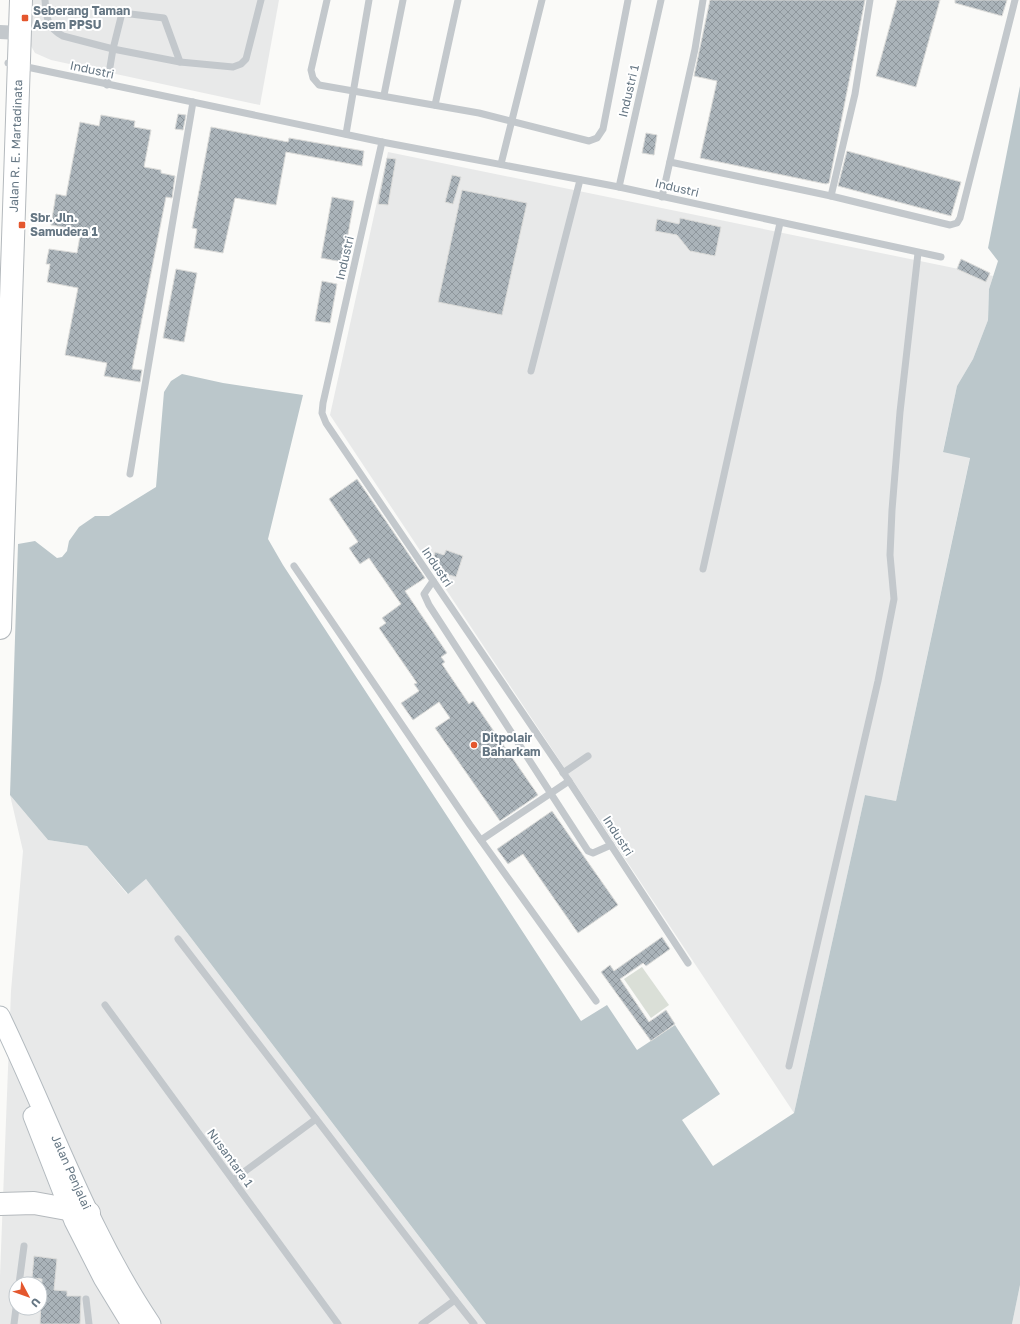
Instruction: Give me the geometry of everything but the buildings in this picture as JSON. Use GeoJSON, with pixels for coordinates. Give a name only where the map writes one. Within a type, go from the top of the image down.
{"type":"FeatureCollection","features":[{"type":"Feature","properties":{"kind":"highway","name":"Jalan R. E. Martadinata"},"geometry":{"type":"LineString","coordinates":[[0,628],[4,380],[14,64],[10,33],[9,0]]}},
{"type":"Feature","properties":{"kind":"highway","name":"Jalan R. E. Martadinata"},"geometry":{"type":"LineString","coordinates":[[10,33],[21,0]]}},
{"type":"Feature","properties":{"kind":"highway","name":"Jalan R. E. Martadinata"},"geometry":{"type":"LineString","coordinates":[[0,331],[14,64]]}},
{"type":"Feature","properties":{"kind":"highway"},"geometry":{"type":"LineString","coordinates":[[0,1204],[34,1203],[79,1211]]}},
{"type":"Feature","properties":{"kind":"street","name":"Jalan Penjalai"},"geometry":{"type":"LineString","coordinates":[[0,1016],[23,1062],[103,1278],[131,1324]]}},
{"type":"Feature","properties":{"kind":"street","name":"Jalan Penjalai"},"geometry":{"type":"LineString","coordinates":[[0,1039],[79,1211],[119,1270],[151,1324]]}},
{"type":"Feature","properties":{"kind":"lane"},"geometry":{"type":"LineString","coordinates":[[45,0],[46,16],[49,25],[63,36],[114,49],[180,62],[233,67],[241,64],[246,59],[261,0]]}},
{"type":"Feature","properties":{"kind":"lane"},"geometry":{"type":"LineString","coordinates":[[327,0],[311,70],[313,78],[319,85],[384,95],[513,121],[589,142],[597,138],[603,129],[628,0]]}},
{"type":"Feature","properties":{"kind":"lane"},"geometry":{"type":"LineString","coordinates":[[346,134],[352,90],[369,0]]}},
{"type":"Feature","properties":{"kind":"lane"},"geometry":{"type":"LineString","coordinates":[[384,95],[403,0]]}},
{"type":"Feature","properties":{"kind":"lane"},"geometry":{"type":"LineString","coordinates":[[435,105],[458,0]]}},
{"type":"Feature","properties":{"kind":"lane"},"geometry":{"type":"LineString","coordinates":[[501,164],[513,121],[542,0]]}},
{"type":"Feature","properties":{"kind":"lane","name":"Industri 1"},"geometry":{"type":"LineString","coordinates":[[620,187],[661,0]]}},
{"type":"Feature","properties":{"kind":"lane"},"geometry":{"type":"LineString","coordinates":[[662,197],[695,49],[703,0]]}},
{"type":"Feature","properties":{"kind":"lane"},"geometry":{"type":"LineString","coordinates":[[830,196],[855,94],[870,0]]}},
{"type":"Feature","properties":{"kind":"lane"},"geometry":{"type":"LineString","coordinates":[[670,162],[830,196],[950,225],[957,223],[960,218],[1015,0]]}},
{"type":"Feature","properties":{"kind":"lane"},"geometry":{"type":"LineString","coordinates":[[107,85],[122,13],[164,18],[180,62]]}},
{"type":"Feature","properties":{"kind":"lane","name":"Industri"},"geometry":{"type":"LineString","coordinates":[[14,64],[107,85],[382,142],[620,187],[941,257]]}},
{"type":"Feature","properties":{"kind":"lane"},"geometry":{"type":"LineString","coordinates":[[130,474],[193,102]]}},
{"type":"Feature","properties":{"kind":"lane","name":"Industri"},"geometry":{"type":"LineString","coordinates":[[382,142],[323,402],[322,413],[326,423],[569,781],[688,964]]}},
{"type":"Feature","properties":{"kind":"lane"},"geometry":{"type":"LineString","coordinates":[[531,371],[580,180]]}},
{"type":"Feature","properties":{"kind":"lane"},"geometry":{"type":"LineString","coordinates":[[703,569],[780,223]]}},
{"type":"Feature","properties":{"kind":"lane"},"geometry":{"type":"LineString","coordinates":[[789,1066],[878,681],[894,599],[890,555],[892,510],[900,412],[918,253]]}},
{"type":"Feature","properties":{"kind":"lane"},"geometry":{"type":"LineString","coordinates":[[294,566],[481,840],[596,1001]]}},
{"type":"Feature","properties":{"kind":"lane"},"geometry":{"type":"LineString","coordinates":[[433,581],[424,594],[429,605],[552,792],[588,851],[593,853],[611,845]]}},
{"type":"Feature","properties":{"kind":"lane"},"geometry":{"type":"LineString","coordinates":[[563,773],[588,756]]}},
{"type":"Feature","properties":{"kind":"lane"},"geometry":{"type":"LineString","coordinates":[[481,840],[569,781]]}},
{"type":"Feature","properties":{"kind":"lane"},"geometry":{"type":"LineString","coordinates":[[178,939],[474,1324]]}},
{"type":"Feature","properties":{"kind":"lane","name":"Nusantara 1"},"geometry":{"type":"LineString","coordinates":[[105,1005],[338,1324]]}},
{"type":"Feature","properties":{"kind":"lane"},"geometry":{"type":"LineString","coordinates":[[233,1180],[316,1119]]}},
{"type":"Feature","properties":{"kind":"lane"},"geometry":{"type":"LineString","coordinates":[[20,1276],[24,1246]]}},
{"type":"Feature","properties":{"kind":"lane"},"geometry":{"type":"LineString","coordinates":[[86,1299],[90,1324]]}},
{"type":"Feature","properties":{"kind":"lane"},"geometry":{"type":"LineString","coordinates":[[422,1324],[455,1300]]}},
{"type":"Feature","properties":{"kind":"shaded area"},"geometry":{"type":"Polygon","coordinates":[[[29,0],[279,0],[260,105],[51,60],[35,53],[27,39],[29,0]]]}},
{"type":"Feature","properties":{"kind":"shaded area"},"geometry":{"type":"Polygon","coordinates":[[[1020,86],[1020,1285],[1012,1324],[486,1324],[146,879],[128,894],[87,846],[48,840],[10,795],[18,544],[35,541],[57,558],[62,557],[67,551],[69,541],[79,527],[95,516],[109,516],[156,487],[164,392],[171,381],[182,374],[223,383],[303,395],[268,539],[283,565],[581,1021],[607,1005],[637,1050],[675,1025],[720,1094],[682,1120],[713,1166],[794,1113],[865,795],[896,801],[970,458],[943,452],[957,386],[973,359],[988,320],[989,289],[998,261],[988,248],[1020,86]]]}},
{"type":"Feature","properties":{"kind":"shaded area"},"geometry":{"type":"Polygon","coordinates":[[[388,152],[993,276],[989,289],[988,320],[973,359],[957,386],[943,451],[970,457],[896,801],[865,795],[794,1113],[330,415],[388,152]]]}},
{"type":"Feature","properties":{"kind":"shaded area"},"geometry":{"type":"Polygon","coordinates":[[[10,795],[48,840],[87,846],[127,894],[146,879],[486,1324],[0,1324],[0,1276],[11,991],[23,851],[10,795]]]}},
{"type":"Feature","properties":{"kind":"shaded area"},"geometry":{"type":"Polygon","coordinates":[[[642,967],[669,1005],[651,1018],[624,979],[642,967]]]}},
{"type":"Feature","properties":{"kind":"shaded area"},"geometry":{"type":"Polygon","coordinates":[[[1020,1285],[1020,1324],[1012,1324],[1020,1285]]]}},
{"type":"Feature","properties":{"kind":"place","name":"Seberang Taman Asem PPSU"},"geometry":{"type":"Point","coordinates":[25,18]}},
{"type":"Feature","properties":{"kind":"place","name":"Sbr. Jln. Samudera 1"},"geometry":{"type":"Point","coordinates":[22,225]}},
{"type":"Feature","properties":{"kind":"place","name":"Ditpolair Baharkam"},"geometry":{"type":"Point","coordinates":[474,745]}}]}
